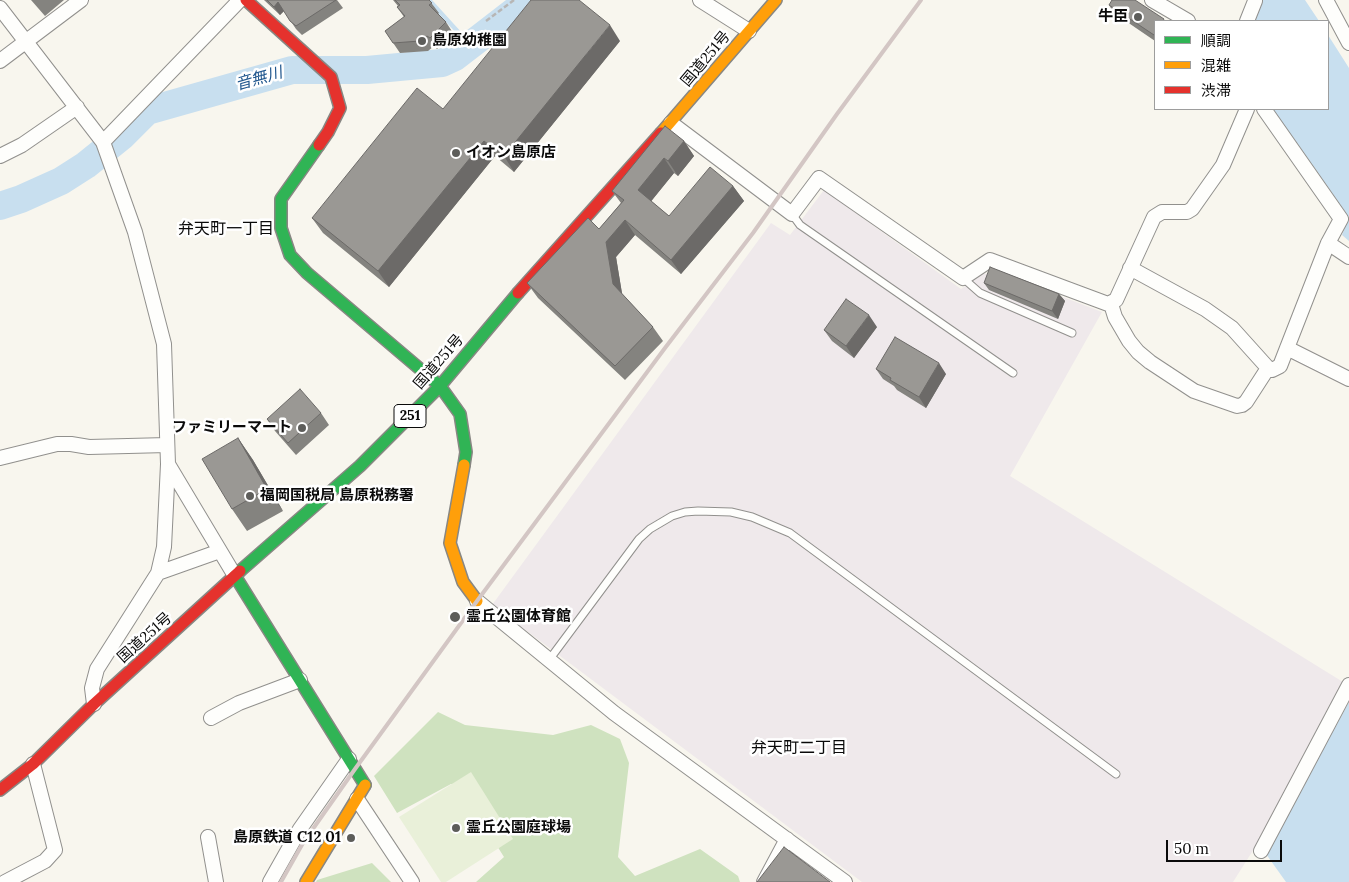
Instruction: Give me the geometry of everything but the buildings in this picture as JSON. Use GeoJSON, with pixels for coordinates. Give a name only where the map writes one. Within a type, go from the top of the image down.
{"type":"FeatureCollection","features":[{"type":"Feature","properties":{"kind":"main road"},"geometry":{"type":"LineString","coordinates":[[246,0],[331,77],[340,108],[328,132],[281,199],[281,228],[290,255],[307,273],[440,386],[460,414],[466,452],[450,543],[463,582],[477,602]]}},
{"type":"Feature","properties":{"kind":"main road","name":"国道251号"},"geometry":{"type":"LineString","coordinates":[[0,790],[33,764],[94,704],[360,466],[440,386],[536,271],[671,123],[776,0]]}},
{"type":"Feature","properties":{"kind":"main road"},"geometry":{"type":"LineString","coordinates":[[235,576],[365,785],[306,882]]}},
{"type":"Feature","properties":{"kind":"street"},"geometry":{"type":"LineString","coordinates":[[0,61],[81,0]]}},
{"type":"Feature","properties":{"kind":"street"},"geometry":{"type":"LineString","coordinates":[[106,148],[240,0]]}},
{"type":"Feature","properties":{"kind":"street"},"geometry":{"type":"LineString","coordinates":[[700,0],[749,31]]}},
{"type":"Feature","properties":{"kind":"street"},"geometry":{"type":"LineString","coordinates":[[1152,0],[1186,20]]}},
{"type":"Feature","properties":{"kind":"street"},"geometry":{"type":"LineString","coordinates":[[1326,0],[1349,43]]}},
{"type":"Feature","properties":{"kind":"street"},"geometry":{"type":"LineString","coordinates":[[1246,20],[1255,1]]}},
{"type":"Feature","properties":{"kind":"street"},"geometry":{"type":"LineString","coordinates":[[0,8],[106,148],[135,232],[164,344],[168,464],[164,547],[158,573],[97,669],[92,688],[94,704]]}},
{"type":"Feature","properties":{"kind":"street"},"geometry":{"type":"LineString","coordinates":[[0,156],[22,145],[77,108]]}},
{"type":"Feature","properties":{"kind":"street"},"geometry":{"type":"LineString","coordinates":[[671,123],[792,214],[819,178],[963,278],[990,260],[1111,304],[1116,300],[1154,217],[1162,212],[1187,212],[1192,209],[1224,165],[1247,110]]}},
{"type":"Feature","properties":{"kind":"street"},"geometry":{"type":"LineString","coordinates":[[1130,268],[1205,309],[1232,328],[1268,368],[1272,370],[1280,366],[1328,243],[1341,219],[1265,110]]}},
{"type":"Feature","properties":{"kind":"street"},"geometry":{"type":"LineString","coordinates":[[1328,243],[1349,257]]}},
{"type":"Feature","properties":{"kind":"street"},"geometry":{"type":"LineString","coordinates":[[1111,304],[1115,318],[1129,342],[1138,352],[1194,391],[1237,406],[1242,405],[1246,402],[1268,368]]}},
{"type":"Feature","properties":{"kind":"street"},"geometry":{"type":"LineString","coordinates":[[1287,348],[1349,379]]}},
{"type":"Feature","properties":{"kind":"street"},"geometry":{"type":"LineString","coordinates":[[0,458],[57,444],[88,447],[167,445]]}},
{"type":"Feature","properties":{"kind":"street"},"geometry":{"type":"LineString","coordinates":[[168,464],[235,576]]}},
{"type":"Feature","properties":{"kind":"street"},"geometry":{"type":"LineString","coordinates":[[158,573],[220,551]]}},
{"type":"Feature","properties":{"kind":"street"},"geometry":{"type":"LineString","coordinates":[[477,602],[614,713],[846,882]]}},
{"type":"Feature","properties":{"kind":"street"},"geometry":{"type":"LineString","coordinates":[[211,718],[238,703],[300,680]]}},
{"type":"Feature","properties":{"kind":"street"},"geometry":{"type":"LineString","coordinates":[[1261,852],[1349,685]]}},
{"type":"Feature","properties":{"kind":"street"},"geometry":{"type":"LineString","coordinates":[[270,882],[300,829],[349,759]]}},
{"type":"Feature","properties":{"kind":"street"},"geometry":{"type":"LineString","coordinates":[[5,882],[45,861],[55,850],[33,764]]}},
{"type":"Feature","properties":{"kind":"street"},"geometry":{"type":"LineString","coordinates":[[357,799],[412,882]]}},
{"type":"Feature","properties":{"kind":"street"},"geometry":{"type":"LineString","coordinates":[[208,837],[216,882]]}},
{"type":"Feature","properties":{"kind":"street"},"geometry":{"type":"LineString","coordinates":[[764,882],[787,839]]}},
{"type":"Feature","properties":{"kind":"lane"},"geometry":{"type":"LineString","coordinates":[[792,214],[800,225],[1013,373]]}},
{"type":"Feature","properties":{"kind":"lane"},"geometry":{"type":"LineString","coordinates":[[963,278],[980,293],[1072,333]]}},
{"type":"Feature","properties":{"kind":"lane"},"geometry":{"type":"LineString","coordinates":[[549,660],[639,539],[650,529],[667,519],[685,512],[731,512],[752,517],[790,533],[1116,774]]}},
{"type":"Feature","properties":{"kind":"path"},"geometry":{"type":"LineString","coordinates":[[486,21],[514,0]]}},
{"type":"Feature","properties":{"kind":"shaded area"},"geometry":{"type":"Polygon","coordinates":[[[824,190],[961,289],[983,274],[998,272],[1102,312],[1010,476],[1343,682],[1252,852],[1233,882],[862,882],[492,605],[771,223],[790,235],[824,190]]]}},
{"type":"Feature","properties":{"kind":"green space"},"geometry":{"type":"Polygon","coordinates":[[[438,712],[465,725],[553,735],[591,725],[620,739],[629,763],[618,857],[635,876],[700,849],[738,876],[740,882],[476,882],[504,857],[460,787],[451,784],[397,813],[374,776],[438,712]]]}},
{"type":"Feature","properties":{"kind":"green space","name":"霊丘公園庭球場"},"geometry":{"type":"Polygon","coordinates":[[[471,772],[513,839],[446,882],[441,882],[399,817],[471,772]]]}},
{"type":"Feature","properties":{"kind":"green space"},"geometry":{"type":"Polygon","coordinates":[[[372,863],[391,882],[316,882],[317,880],[372,863]]]}},
{"type":"Feature","properties":{"kind":"water"},"geometry":{"type":"Polygon","coordinates":[[[1261,0],[1305,0],[1318,20],[1252,20],[1261,0]]]}},
{"type":"Feature","properties":{"kind":"water"},"geometry":{"type":"Polygon","coordinates":[[[1329,37],[1349,68],[1349,217],[1274,110],[1329,110],[1329,37]]]}},
{"type":"Feature","properties":{"kind":"water"},"geometry":{"type":"Polygon","coordinates":[[[1349,217],[1349,241],[1342,235],[1349,217]]]}},
{"type":"Feature","properties":{"kind":"water"},"geometry":{"type":"Polygon","coordinates":[[[1349,702],[1349,882],[1286,882],[1266,854],[1349,702]]]}},
{"type":"Feature","properties":{"kind":"waterway"},"geometry":{"type":"LineString","coordinates":[[429,0],[470,45]]}},
{"type":"Feature","properties":{"kind":"waterway","name":"音無川"},"geometry":{"type":"LineString","coordinates":[[0,206],[61,181],[86,165],[122,136],[147,111],[292,70],[367,70],[442,63],[455,57],[529,0]]}},
{"type":"Feature","properties":{"kind":"railway"},"geometry":{"type":"LineString","coordinates":[[281,882],[303,843],[355,769],[477,601],[753,233],[921,0]]}},
{"type":"Feature","properties":{"kind":"traffic: fast"},"geometry":{"type":"LineString","coordinates":[[319,145],[281,199],[281,228],[290,255],[307,273],[440,386],[460,414],[466,452],[464,465]]}},
{"type":"Feature","properties":{"kind":"traffic: fast"},"geometry":{"type":"LineString","coordinates":[[240,571],[360,466],[440,386],[518,293]]}},
{"type":"Feature","properties":{"kind":"traffic: fast"},"geometry":{"type":"LineString","coordinates":[[235,576],[365,785]]}},
{"type":"Feature","properties":{"kind":"traffic: slow"},"geometry":{"type":"LineString","coordinates":[[661,133],[776,0]]}},
{"type":"Feature","properties":{"kind":"traffic: slow"},"geometry":{"type":"LineString","coordinates":[[464,465],[450,543],[463,582],[477,601]]}},
{"type":"Feature","properties":{"kind":"traffic: slow"},"geometry":{"type":"LineString","coordinates":[[306,882],[365,785]]}},
{"type":"Feature","properties":{"kind":"traffic: jam"},"geometry":{"type":"LineString","coordinates":[[246,0],[331,77],[340,108],[319,145]]}},
{"type":"Feature","properties":{"kind":"traffic: jam"},"geometry":{"type":"LineString","coordinates":[[518,293],[661,133]]}},
{"type":"Feature","properties":{"kind":"traffic: jam"},"geometry":{"type":"LineString","coordinates":[[0,790],[33,764],[94,704],[240,571]]}},
{"type":"Feature","properties":{"kind":"place","name":"牛臣"},"geometry":{"type":"Point","coordinates":[1138,17]}},
{"type":"Feature","properties":{"kind":"place","name":"島原幼稚園"},"geometry":{"type":"Point","coordinates":[422,41]}},
{"type":"Feature","properties":{"kind":"place","name":"イオン島原店"},"geometry":{"type":"Point","coordinates":[456,153]}},
{"type":"Feature","properties":{"kind":"place","name":"ファミリーマート"},"geometry":{"type":"Point","coordinates":[302,428]}},
{"type":"Feature","properties":{"kind":"place","name":"福岡国税局 島原税務署"},"geometry":{"type":"Point","coordinates":[250,496]}},
{"type":"Feature","properties":{"kind":"place","name":"霊丘公園体育館"},"geometry":{"type":"Point","coordinates":[455,617]}},
{"type":"Feature","properties":{"kind":"place","name":"霊丘公園庭球場"},"geometry":{"type":"Point","coordinates":[456,828]}},
{"type":"Feature","properties":{"kind":"place","name":"島原鉄道 C12 01"},"geometry":{"type":"Point","coordinates":[351,838]}},
{"type":"Feature","properties":{"kind":"district","name":"弁天町一丁目"},"geometry":{"type":"Point","coordinates":[226,229]}},
{"type":"Feature","properties":{"kind":"district","name":"弁天町二丁目"},"geometry":{"type":"Point","coordinates":[799,748]}}]}
